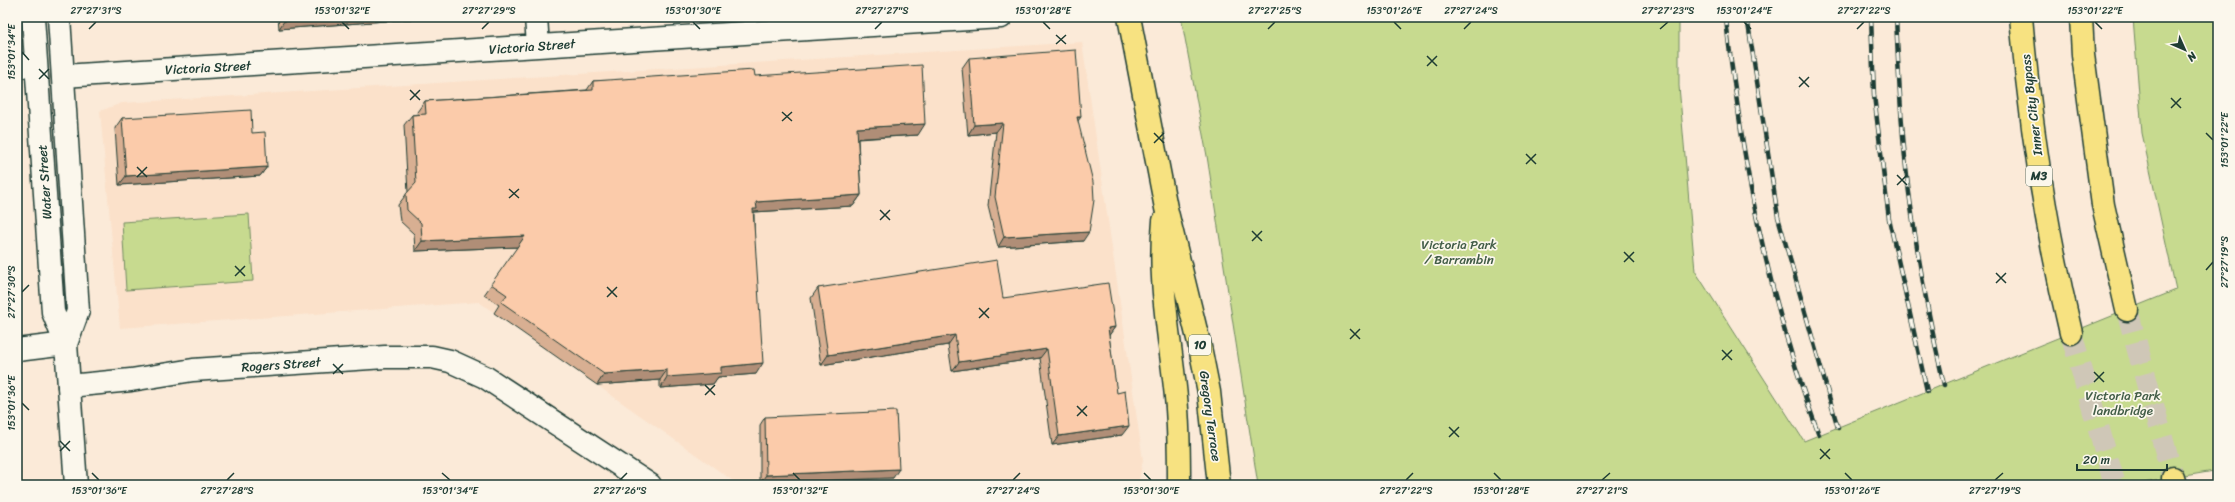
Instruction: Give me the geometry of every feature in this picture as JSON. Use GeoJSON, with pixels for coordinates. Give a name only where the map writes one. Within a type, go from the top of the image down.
{"type":"FeatureCollection","features":[{"type":"Feature","properties":{"kind":"main road","name":"Gregory Terrace"},"geometry":{"type":"LineString","coordinates":[[1129,17],[1166,208],[1200,347],[1209,392],[1219,485]]}},
{"type":"Feature","properties":{"kind":"main road","name":"Inner City Bypass"},"geometry":{"type":"LineString","coordinates":[[2021,17],[2027,84],[2041,186],[2060,288],[2071,333]]}},
{"type":"Feature","properties":{"kind":"main road"},"geometry":{"type":"LineString","coordinates":[[2081,17],[2083,55],[2103,205],[2127,310]]}},
{"type":"Feature","properties":{"kind":"main road","name":"Gregory Terrace"},"geometry":{"type":"LineString","coordinates":[[1166,208],[1161,251],[1162,278],[1166,331],[1176,396],[1179,434],[1179,485]]}},
{"type":"Feature","properties":{"kind":"street","name":"Water Street"},"geometry":{"type":"LineString","coordinates":[[33,17],[26,64],[53,312],[66,344],[76,485]]}},
{"type":"Feature","properties":{"kind":"street","name":"Water Street"},"geometry":{"type":"LineString","coordinates":[[59,17],[78,311],[66,344]]}},
{"type":"Feature","properties":{"kind":"street"},"geometry":{"type":"LineString","coordinates":[[536,17],[538,46]]}},
{"type":"Feature","properties":{"kind":"street","name":"Victoria Street"},"geometry":{"type":"LineString","coordinates":[[63,76],[1001,17]]}},
{"type":"Feature","properties":{"kind":"street"},"geometry":{"type":"LineString","coordinates":[[17,350],[66,344]]}},
{"type":"Feature","properties":{"kind":"street","name":"Rogers Street"},"geometry":{"type":"LineString","coordinates":[[69,386],[131,380],[193,370],[385,357],[432,357],[450,361],[485,377],[650,485]]}},
{"type":"Feature","properties":{"kind":"shaded area"},"geometry":{"type":"Polygon","coordinates":[[[1082,42],[1143,460],[1138,485],[739,485],[479,302],[120,328],[100,111],[122,103],[1082,42]]]}},
{"type":"Feature","properties":{"kind":"shaded area"},"geometry":{"type":"Polygon","coordinates":[[[17,395],[23,485],[17,485],[17,395]]]}},
{"type":"Feature","properties":{"kind":"green space","name":"Victoria Park / Barrambin"},"geometry":{"type":"Polygon","coordinates":[[[1181,17],[1679,17],[1679,86],[1695,271],[1804,441],[2176,290],[2142,133],[2133,17],[2218,17],[2218,481],[2214,471],[2131,485],[1258,485],[1207,156],[1181,17]]]}},
{"type":"Feature","properties":{"kind":"green space"},"geometry":{"type":"Polygon","coordinates":[[[249,214],[253,281],[126,290],[122,222],[249,214]]]}},
{"type":"Feature","properties":{"kind":"building"},"geometry":{"type":"Polygon","coordinates":[[[284,17],[338,17],[284,21],[284,17]]]}},
{"type":"Feature","properties":{"kind":"building"},"geometry":{"type":"Polygon","coordinates":[[[1076,50],[1081,117],[1077,117],[1093,182],[1094,200],[1089,232],[1004,237],[995,197],[1003,123],[974,125],[969,58],[1076,50]]]}},
{"type":"Feature","properties":{"kind":"building"},"geometry":{"type":"Polygon","coordinates":[[[922,65],[925,124],[857,128],[861,195],[756,202],[757,209],[753,209],[763,363],[721,367],[721,373],[667,377],[667,370],[604,374],[501,302],[507,295],[491,284],[525,236],[422,241],[421,223],[407,210],[406,194],[416,183],[412,115],[426,114],[425,101],[593,90],[593,81],[754,70],[755,76],[922,65]]]}},
{"type":"Feature","properties":{"kind":"building"},"geometry":{"type":"Polygon","coordinates":[[[251,110],[252,133],[265,132],[267,167],[126,176],[122,118],[251,110]]]}},
{"type":"Feature","properties":{"kind":"building"},"geometry":{"type":"Polygon","coordinates":[[[997,260],[1003,298],[1108,283],[1115,327],[1108,328],[1117,393],[1125,391],[1129,426],[1059,436],[1047,349],[959,362],[955,335],[828,355],[818,288],[997,260]]]}},
{"type":"Feature","properties":{"kind":"building"},"geometry":{"type":"Polygon","coordinates":[[[896,411],[899,469],[766,475],[765,417],[896,411]]]}},
{"type":"Feature","properties":{"kind":"tunnel"},"geometry":{"type":"LineString","coordinates":[[2127,310],[2173,478]]}},
{"type":"Feature","properties":{"kind":"tunnel"},"geometry":{"type":"LineString","coordinates":[[2071,333],[2115,485]]}},
{"type":"Feature","properties":{"kind":"railway"},"geometry":{"type":"LineString","coordinates":[[1726,17],[1742,138],[1758,225],[1791,352],[1819,435]]}},
{"type":"Feature","properties":{"kind":"railway"},"geometry":{"type":"LineString","coordinates":[[1747,17],[1778,217],[1838,428]]}},
{"type":"Feature","properties":{"kind":"railway"},"geometry":{"type":"LineString","coordinates":[[1871,17],[1874,95],[1889,219],[1927,391]]}},
{"type":"Feature","properties":{"kind":"railway"},"geometry":{"type":"LineString","coordinates":[[1896,17],[1901,116],[1909,190],[1922,278],[1944,385]]}},
{"type":"Feature","properties":{"kind":"park label","name":"Victoria Park landbridge"},"geometry":{"type":"Point","coordinates":[2123,402]}}]}
